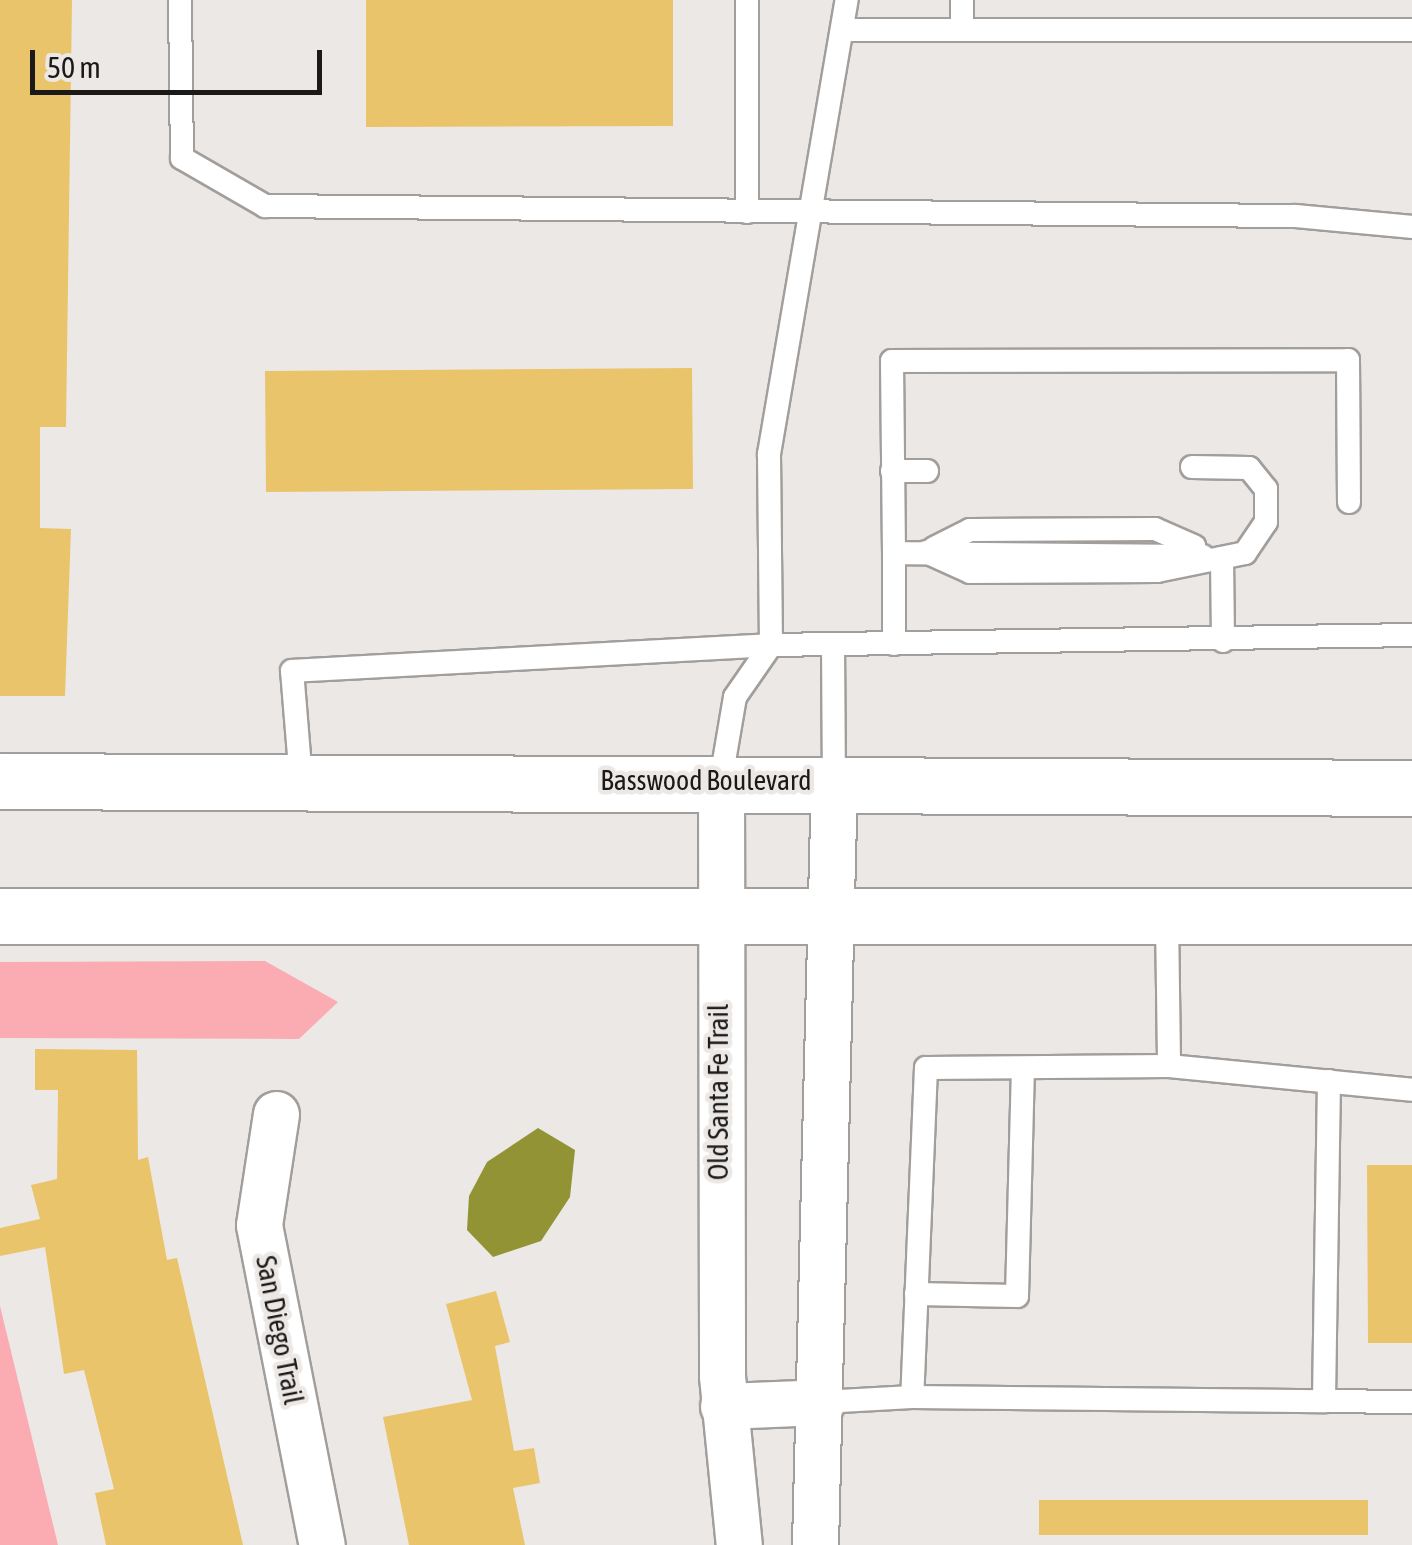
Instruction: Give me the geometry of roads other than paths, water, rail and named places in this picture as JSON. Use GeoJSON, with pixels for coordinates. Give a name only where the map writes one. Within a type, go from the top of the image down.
{"type":"FeatureCollection","features":[{"type":"Feature","properties":{"kind":"main road","name":"Basswood Boulevard"},"geometry":{"type":"LineString","coordinates":[[0,780],[721,779],[1412,788]]}},
{"type":"Feature","properties":{"kind":"main road"},"geometry":{"type":"LineString","coordinates":[[0,916],[1412,916]]}},
{"type":"Feature","properties":{"kind":"street","name":"Old Santa Fe Trail"},"geometry":{"type":"LineString","coordinates":[[721,779],[723,1406],[738,1545]]}},
{"type":"Feature","properties":{"kind":"street"},"geometry":{"type":"LineString","coordinates":[[815,1545],[822,1402],[827,914],[834,780]]}},
{"type":"Feature","properties":{"kind":"street","name":"San Diego Trail"},"geometry":{"type":"LineString","coordinates":[[276,1114],[259,1225],[322,1545]]}},
{"type":"Feature","properties":{"kind":"street"},"geometry":{"type":"LineString","coordinates":[[723,1406],[822,1402]]}},
{"type":"Feature","properties":{"kind":"lane"},"geometry":{"type":"LineString","coordinates":[[180,0],[182,158],[265,206],[1296,216],[1412,227]]}},
{"type":"Feature","properties":{"kind":"lane"},"geometry":{"type":"LineString","coordinates":[[747,0],[747,212]]}},
{"type":"Feature","properties":{"kind":"lane"},"geometry":{"type":"LineString","coordinates":[[721,779],[735,697],[771,645],[769,454],[846,30],[847,0]]}},
{"type":"Feature","properties":{"kind":"lane"},"geometry":{"type":"LineString","coordinates":[[962,0],[962,30]]}},
{"type":"Feature","properties":{"kind":"lane"},"geometry":{"type":"LineString","coordinates":[[846,30],[1412,30]]}},
{"type":"Feature","properties":{"kind":"lane"},"geometry":{"type":"LineString","coordinates":[[894,644],[892,361],[1348,360],[1349,502]]}},
{"type":"Feature","properties":{"kind":"lane"},"geometry":{"type":"LineString","coordinates":[[894,553],[1155,549],[1222,558],[1245,553],[1266,522],[1266,489],[1249,468],[1192,467]]}},
{"type":"Feature","properties":{"kind":"lane"},"geometry":{"type":"LineString","coordinates":[[892,471],[927,470]]}},
{"type":"Feature","properties":{"kind":"lane"},"geometry":{"type":"LineString","coordinates":[[1222,558],[1223,640]]}},
{"type":"Feature","properties":{"kind":"lane"},"geometry":{"type":"LineString","coordinates":[[301,780],[292,671],[771,645],[1412,635]]}},
{"type":"Feature","properties":{"kind":"lane"},"geometry":{"type":"LineString","coordinates":[[833,644],[834,780]]}},
{"type":"Feature","properties":{"kind":"lane"},"geometry":{"type":"LineString","coordinates":[[1167,918],[1170,1066]]}},
{"type":"Feature","properties":{"kind":"lane"},"geometry":{"type":"LineString","coordinates":[[912,1397],[926,1068],[1023,1071],[1170,1066],[1412,1090]]}},
{"type":"Feature","properties":{"kind":"lane"},"geometry":{"type":"LineString","coordinates":[[916,1294],[1017,1296],[1023,1071]]}},
{"type":"Feature","properties":{"kind":"lane"},"geometry":{"type":"LineString","coordinates":[[1324,1401],[1329,1080]]}},
{"type":"Feature","properties":{"kind":"lane"},"geometry":{"type":"LineString","coordinates":[[822,1402],[912,1397],[1412,1402]]}}]}
